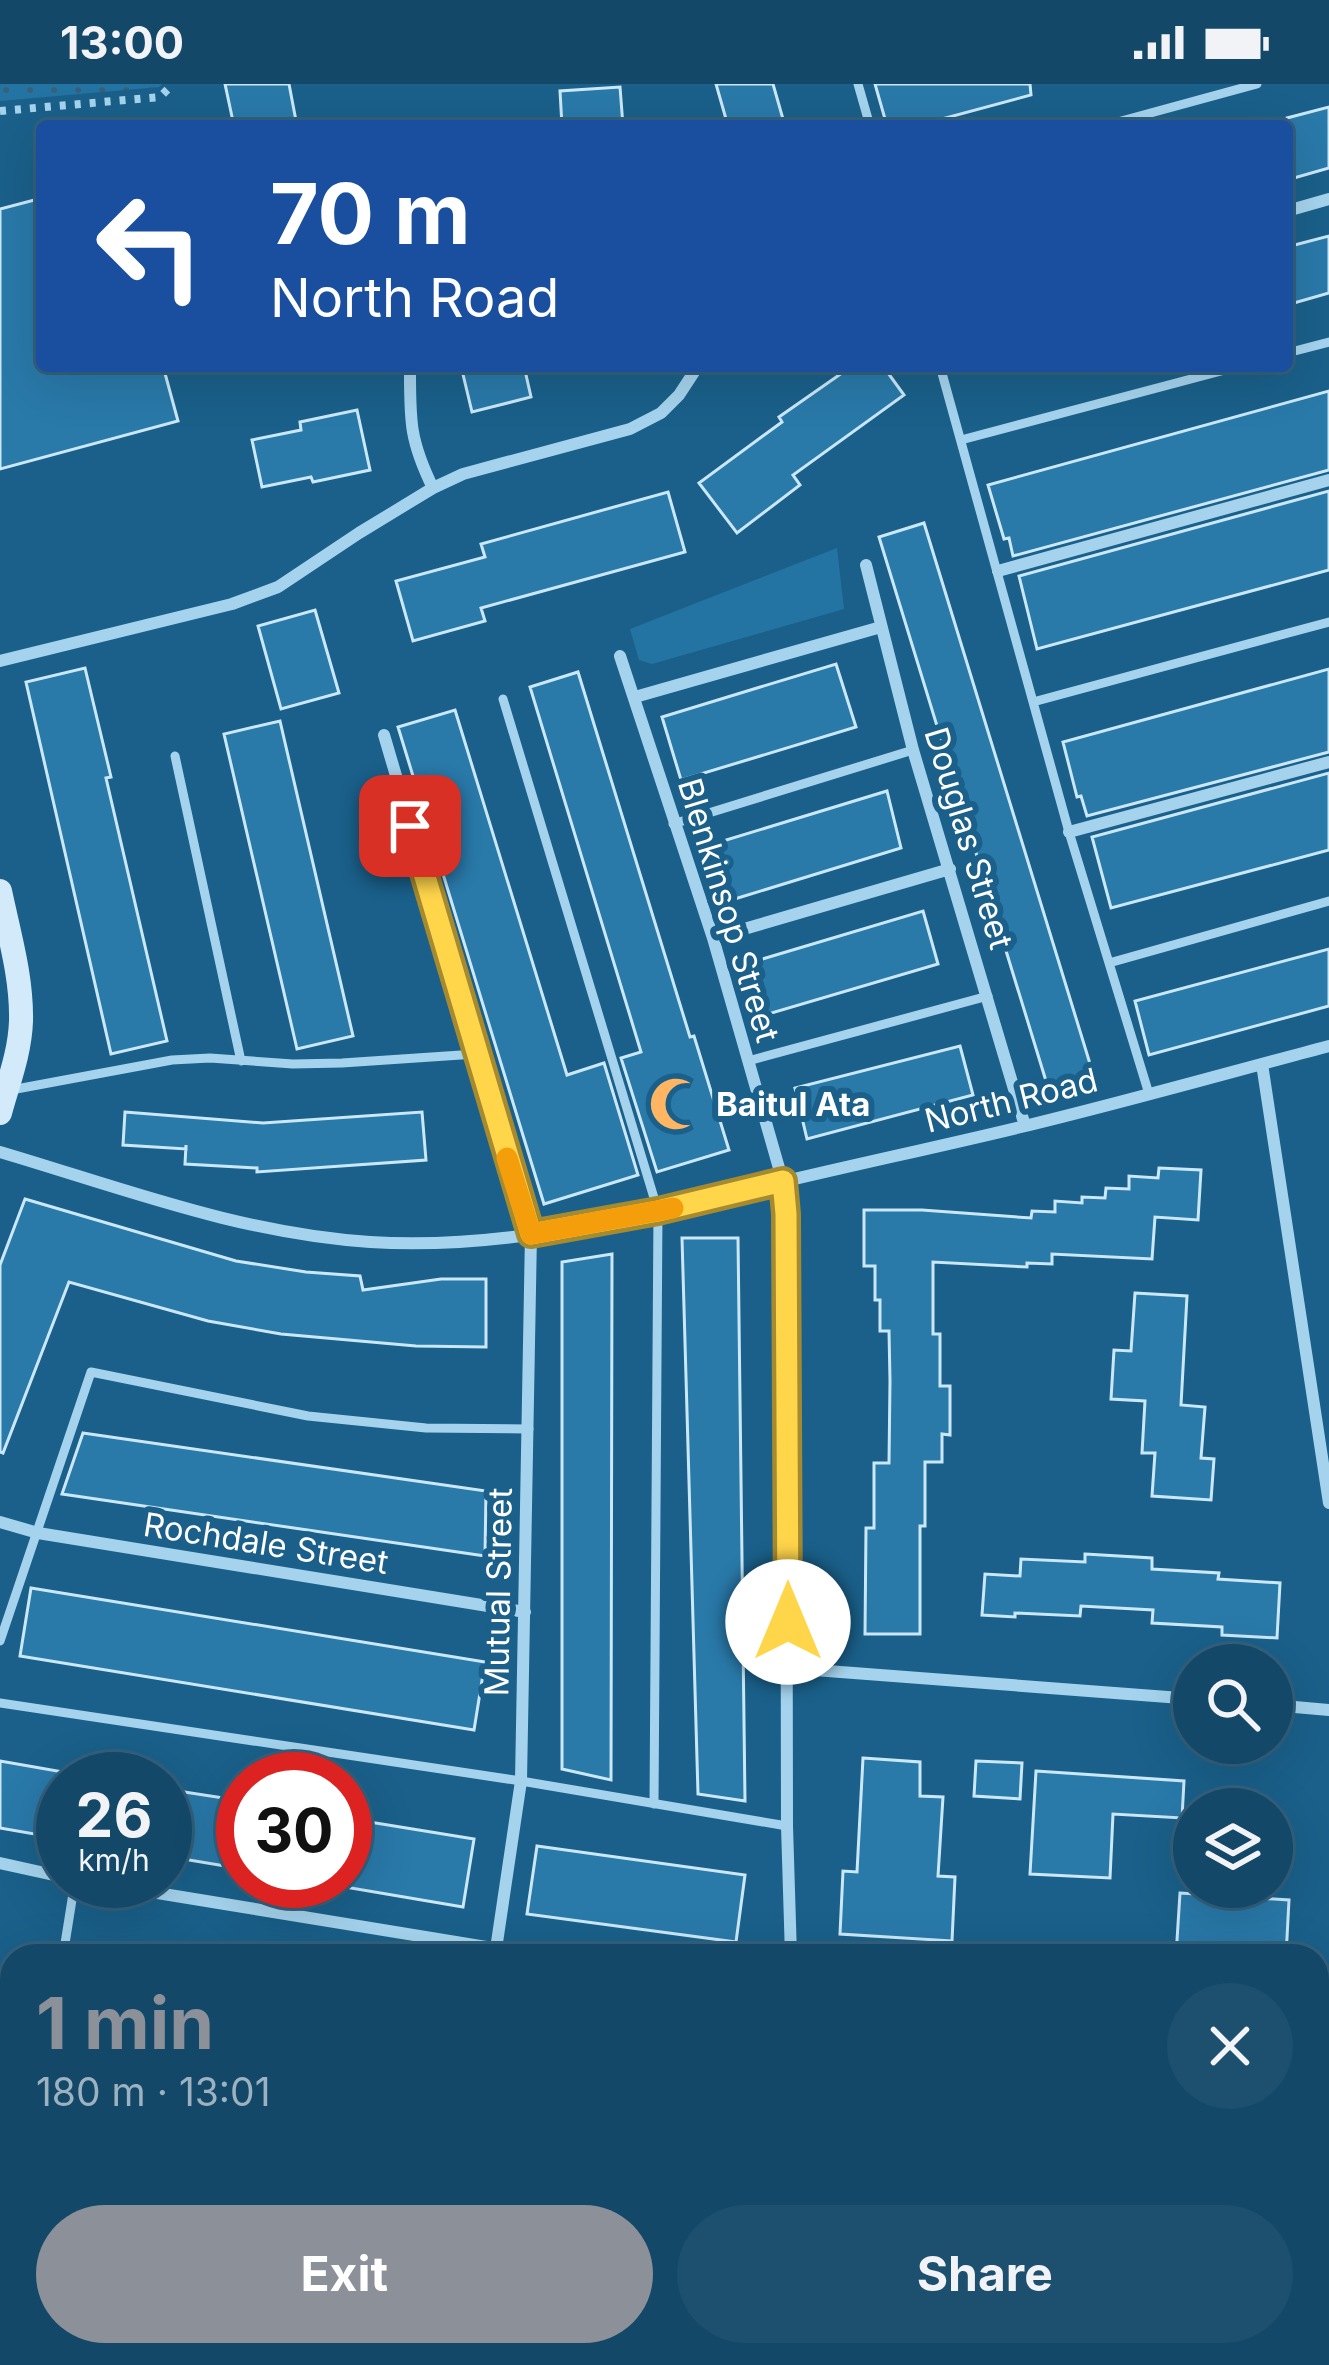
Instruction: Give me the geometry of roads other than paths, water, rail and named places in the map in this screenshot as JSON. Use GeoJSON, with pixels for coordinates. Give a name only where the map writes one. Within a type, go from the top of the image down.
{"type":"FeatureCollection","features":[{"type":"Feature","properties":{"kind":"street"},"geometry":{"type":"LineString","coordinates":[[1293,209],[1329,200]]}},
{"type":"Feature","properties":{"kind":"street"},"geometry":{"type":"LineString","coordinates":[[410,372],[413,442],[433,488]]}},
{"type":"Feature","properties":{"kind":"street"},"geometry":{"type":"LineString","coordinates":[[0,662],[232,604],[278,587],[433,488],[480,469],[630,429],[661,413],[694,372]]}},
{"type":"Feature","properties":{"kind":"street"},"geometry":{"type":"LineString","coordinates":[[998,571],[1329,480]]}},
{"type":"Feature","properties":{"kind":"street","name":"Douglas Street"},"geometry":{"type":"LineString","coordinates":[[866,565],[914,750],[1025,1126]]}},
{"type":"Feature","properties":{"kind":"street"},"geometry":{"type":"LineString","coordinates":[[635,697],[881,627]]}},
{"type":"Feature","properties":{"kind":"street","name":"Blenkinsop Street"},"geometry":{"type":"LineString","coordinates":[[620,656],[713,938],[783,1181],[791,1944]]}},
{"type":"Feature","properties":{"kind":"street","name":"Mutual Street"},"geometry":{"type":"LineString","coordinates":[[384,735],[531,1234],[521,1781],[497,1944]]}},
{"type":"Feature","properties":{"kind":"street"},"geometry":{"type":"LineString","coordinates":[[1069,832],[1329,762]]}},
{"type":"Feature","properties":{"kind":"street"},"geometry":{"type":"LineString","coordinates":[[713,938],[950,869]]}},
{"type":"Feature","properties":{"kind":"street"},"geometry":{"type":"LineString","coordinates":[[0,891],[21,1007],[16,1059],[3,1102]]}},
{"type":"Feature","properties":{"kind":"street","name":"North Road"},"geometry":{"type":"LineString","coordinates":[[0,1152],[206,1215],[290,1233],[371,1242],[460,1242],[658,1211],[1025,1126],[1329,1046]]}},
{"type":"Feature","properties":{"kind":"street"},"geometry":{"type":"LineString","coordinates":[[1262,1064],[1329,1502]]}},
{"type":"Feature","properties":{"kind":"street","name":"Rochdale Street"},"geometry":{"type":"LineString","coordinates":[[0,1522],[38,1533],[525,1612]]}},
{"type":"Feature","properties":{"kind":"street"},"geometry":{"type":"LineString","coordinates":[[788,1668],[1173,1698]]}},
{"type":"Feature","properties":{"kind":"street"},"geometry":{"type":"LineString","coordinates":[[1293,1707],[1329,1710]]}},
{"type":"Feature","properties":{"kind":"street"},"geometry":{"type":"LineString","coordinates":[[0,1863],[36,1871]]}},
{"type":"Feature","properties":{"kind":"street"},"geometry":{"type":"LineString","coordinates":[[192,1900],[437,1944]]}},
{"type":"Feature","properties":{"kind":"lane"},"geometry":{"type":"LineString","coordinates":[[858,84],[868,120]]}},
{"type":"Feature","properties":{"kind":"lane"},"geometry":{"type":"LineString","coordinates":[[1125,120],[1257,84]]}},
{"type":"Feature","properties":{"kind":"lane"},"geometry":{"type":"LineString","coordinates":[[1293,351],[1329,342]]}},
{"type":"Feature","properties":{"kind":"lane"},"geometry":{"type":"LineString","coordinates":[[942,372],[1069,832],[1149,1094]]}},
{"type":"Feature","properties":{"kind":"lane"},"geometry":{"type":"LineString","coordinates":[[961,440],[1217,372]]}},
{"type":"Feature","properties":{"kind":"lane"},"geometry":{"type":"LineString","coordinates":[[1033,702],[1329,622]]}},
{"type":"Feature","properties":{"kind":"lane"},"geometry":{"type":"LineString","coordinates":[[503,698],[658,1211],[654,1804]]}},
{"type":"Feature","properties":{"kind":"lane"},"geometry":{"type":"LineString","coordinates":[[674,824],[914,750]]}},
{"type":"Feature","properties":{"kind":"lane"},"geometry":{"type":"LineString","coordinates":[[175,756],[241,1061]]}},
{"type":"Feature","properties":{"kind":"lane"},"geometry":{"type":"LineString","coordinates":[[1108,962],[1329,901]]}},
{"type":"Feature","properties":{"kind":"lane"},"geometry":{"type":"LineString","coordinates":[[748,1061],[988,996]]}},
{"type":"Feature","properties":{"kind":"lane"},"geometry":{"type":"LineString","coordinates":[[3,1102],[172,1060],[342,1063],[476,1054]]}},
{"type":"Feature","properties":{"kind":"lane"},"geometry":{"type":"LineString","coordinates":[[0,1641],[92,1372],[308,1415],[426,1428],[529,1429]]}},
{"type":"Feature","properties":{"kind":"lane"},"geometry":{"type":"LineString","coordinates":[[0,1703],[788,1826]]}},
{"type":"Feature","properties":{"kind":"lane"},"geometry":{"type":"LineString","coordinates":[[65,1944],[70,1908]]}},
{"type":"Feature","properties":{"kind":"place","name":"Baitul Ata"},"geometry":{"type":"Point","coordinates":[676,1104]}}]}
